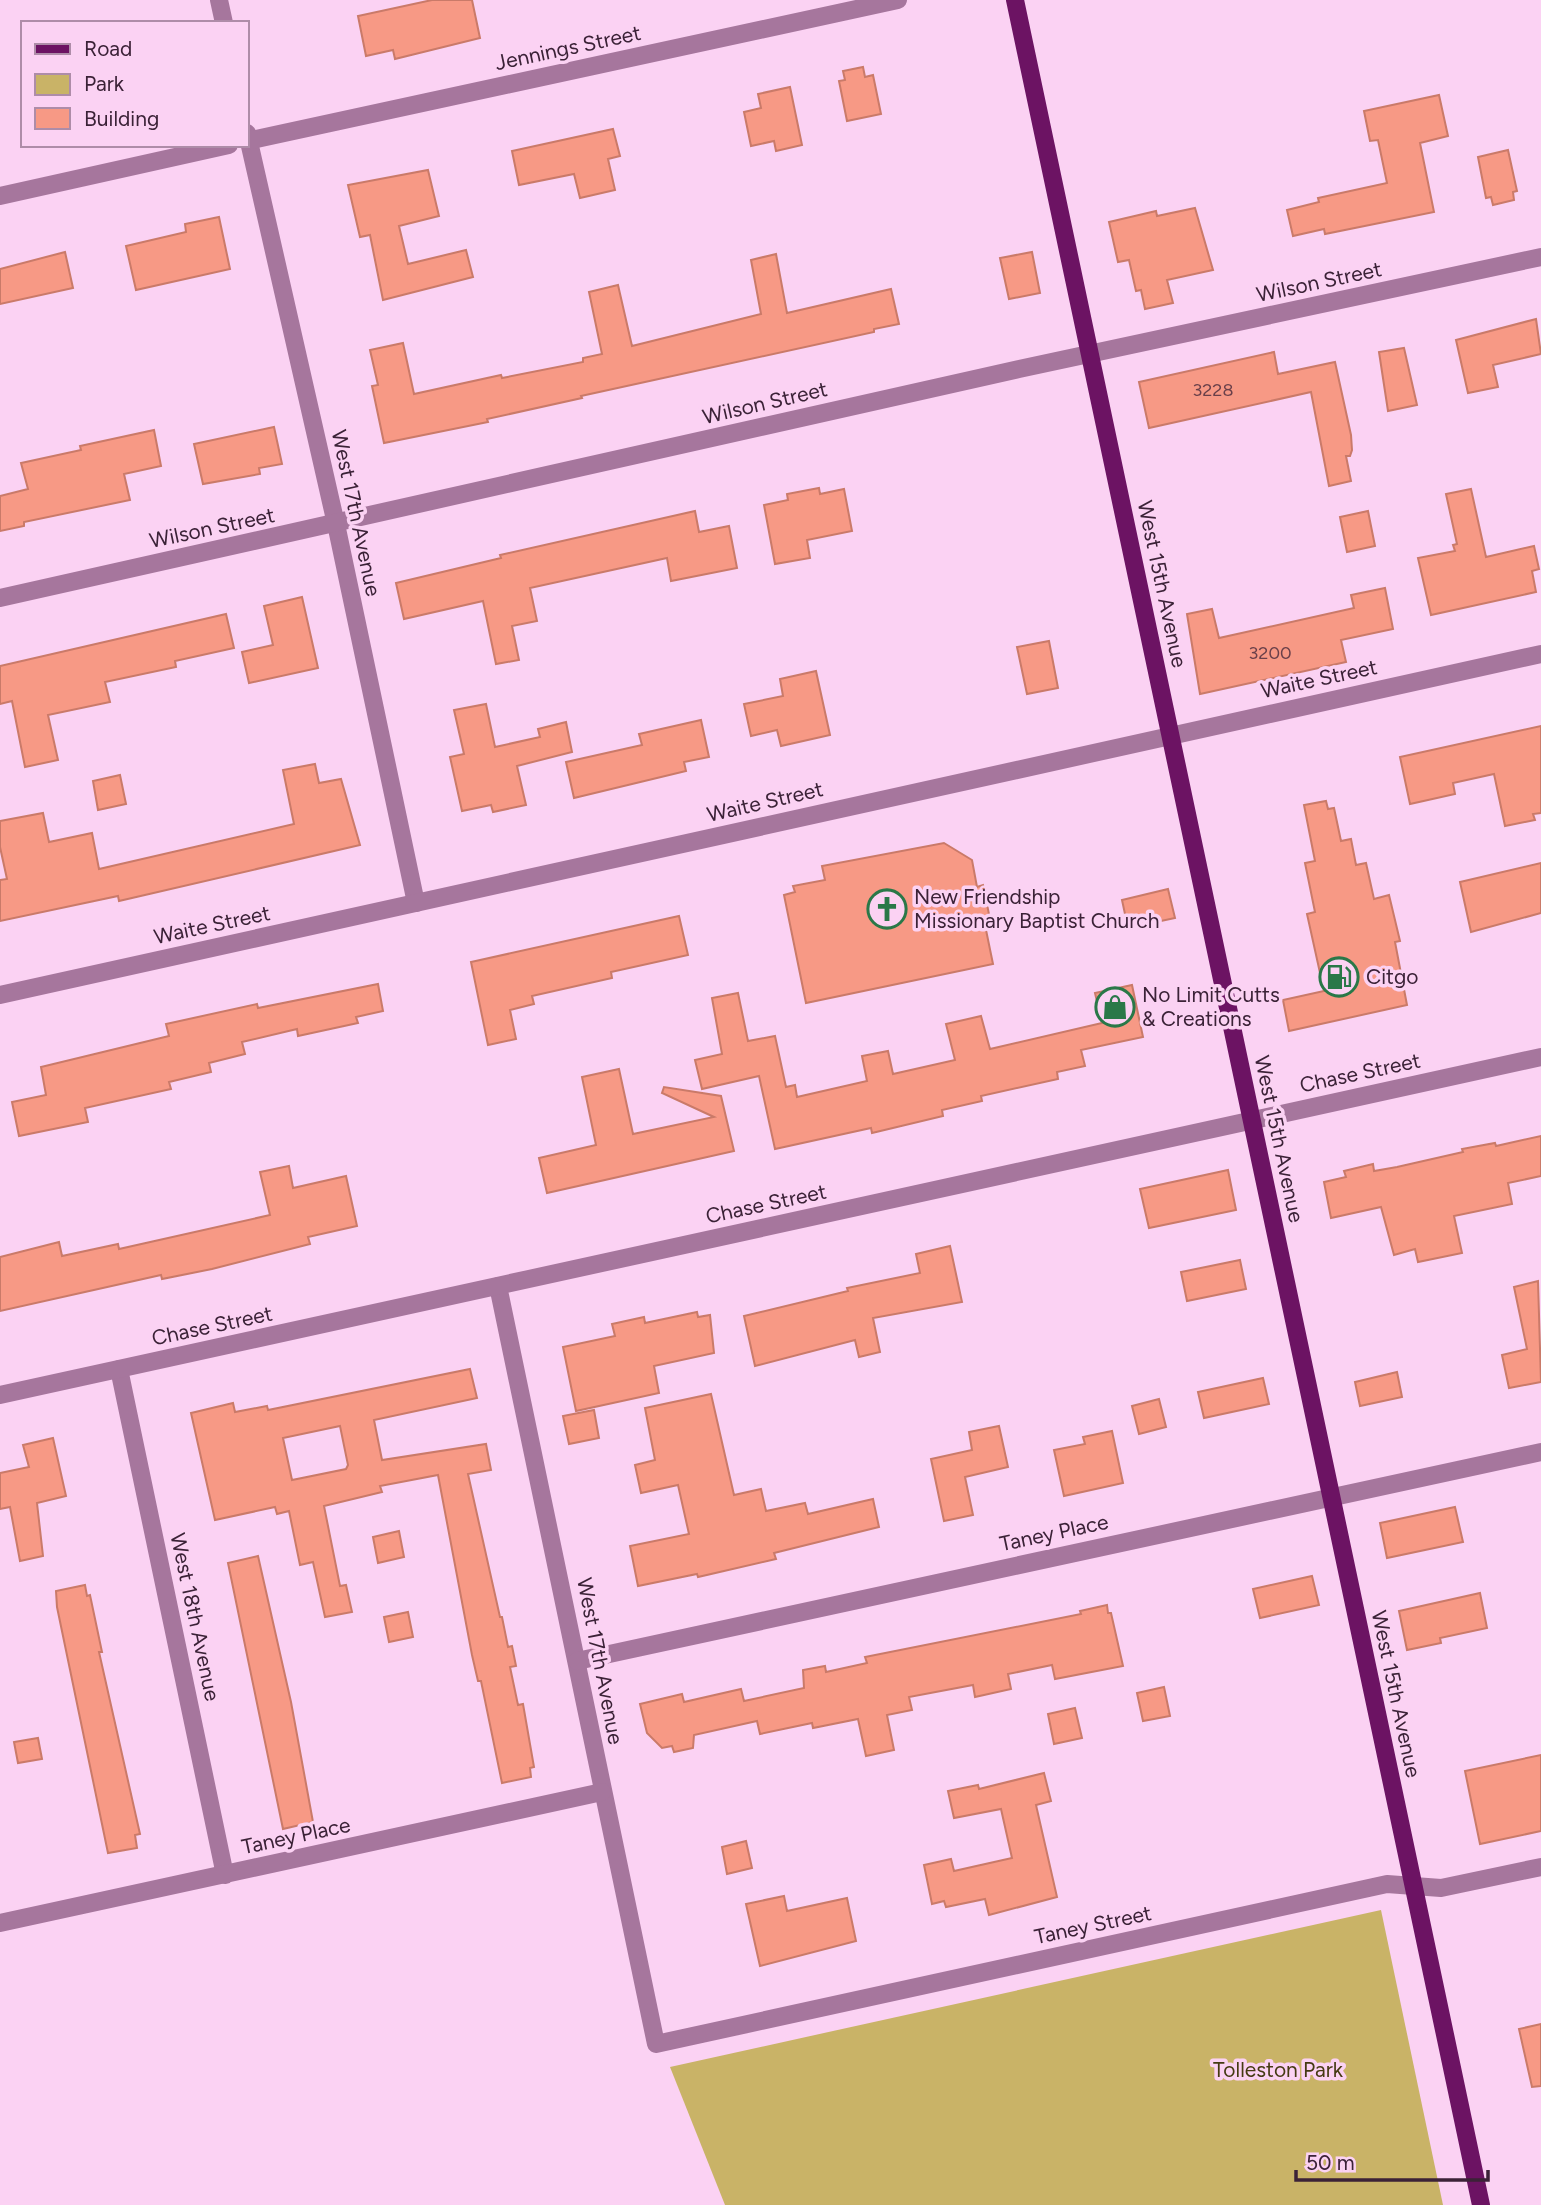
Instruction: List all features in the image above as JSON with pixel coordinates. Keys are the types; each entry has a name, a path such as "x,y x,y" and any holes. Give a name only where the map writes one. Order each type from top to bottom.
{"main road":[{"name":"West 15th Avenue","path":"1015,0 1480,2205"}],"street":[{"path":"219,0 224,21"},
{"name":"Jennings Street","path":"248,138 898,0"},
{"name":"West 17th Avenue","path":"248,142 337,524 416,903"},
{"path":"0,196 220,147"},
{"name":"Wilson Street","path":"0,598 1090,354 1541,257"},
{"name":"Waite Street","path":"0,995 1541,654"},
{"name":"Chase Street","path":"0,1395 1541,1057"},
{"name":"West 17th Avenue","path":"498,1286 656,2044"},
{"name":"West 18th Avenue","path":"119,1369 225,1875"},
{"name":"Taney Place","path":"577,1661 1541,1452"},
{"name":"Taney Place","path":"0,1923 603,1792"},
{"name":"Taney Street","path":"656,2044 1387,1884 1441,1888 1541,1867"}],"green space":[{"name":"Tolleston Park","path":"1381,1910 1443,2205 725,2205 670,2067"}],"building":[{"path":"432,0 472,0 480,38 395,59 393,50 366,56 358,16"},
{"path":"863,67 865,77 873,75 881,114 847,121 839,81 845,80 843,71"},
{"path":"790,87 802,145 776,151 774,141 751,146 744,112 761,108 758,94"},
{"path":"1439,95 1448,136 1420,143 1434,212 1325,234 1324,229 1293,236 1287,210 1319,202 1318,198 1387,183 1378,140 1370,141 1364,111"},
{"path":"613,129 620,156 608,159 615,190 580,198 574,174 519,185 512,151"},
{"path":"1508,150 1517,191 1513,192 1514,200 1493,205 1491,197 1486,198 1478,157"},
{"path":"428,170 439,216 399,226 408,264 466,250 473,277 383,300 370,235 360,237 348,185"},
{"path":"1195,208 1213,270 1167,280 1173,303 1145,309 1141,290 1136,291 1129,260 1118,262 1109,222 1156,211 1157,216"},
{"path":"219,217 230,269 136,290 126,246 186,232 185,224"},
{"path":"65,252 73,288 0,304 0,269"},
{"path":"1032,252 1040,293 1009,299 1000,258"},
{"path":"776,254 787,313 891,289 899,324 874,329 874,332 581,396 582,398 487,419 488,422 384,443 372,386 378,385 370,350 403,343 414,394 501,375 502,378 583,362 583,358 602,354 589,292 618,285 632,346 761,314 751,260"},
{"path":"1536,319 1541,354 1493,365 1498,387 1468,393 1456,340"},
{"path":"1404,348 1417,405 1388,411 1379,352"},
{"path":"1274,352 1278,374 1335,362 1351,435 1352,450 1350,456 1346,456 1351,481 1329,486 1311,392 1149,428 1139,382"},
{"path":"274,427 282,464 259,468 260,474 203,484 194,444"},
{"path":"154,430 161,466 124,474 130,500 24,522 24,526 0,531 0,496 28,489 21,463 81,450 80,446"},
{"path":"819,488 820,494 844,489 852,531 807,540 810,558 775,564 764,505 788,500 787,494"},
{"path":"1471,489 1486,557 1534,546 1539,569 1532,571 1536,592 1431,615 1418,558 1455,551 1453,545 1457,544 1446,494"},
{"path":"695,511 699,532 729,526 737,568 671,581 667,558 530,588 537,621 512,626 519,660 496,664 483,601 404,619 396,583 501,558 500,555"},
{"path":"1368,511 1375,546 1347,552 1340,517"},
{"path":"1385,588 1393,629 1341,640 1346,662 1200,694 1187,614 1212,609 1219,638 1354,608 1351,595"},
{"path":"302,597 318,668 249,683 242,652 273,645 264,606"},
{"path":"226,614 234,648 175,661 176,667 105,682 110,702 48,715 58,760 25,767 12,701 0,704 0,666"},
{"path":"1049,641 1058,688 1027,694 1017,647"},
{"path":"816,671 830,735 781,746 777,730 751,736 744,704 783,696 780,679"},
{"path":"486,704 495,747 540,737 538,729 566,722 572,752 517,766 526,805 493,812 491,805 462,811 450,757 464,754 454,710"},
{"path":"701,720 709,757 684,762 686,771 574,798 566,762 642,745 639,734"},
{"path":"1541,726 1541,813 1533,814 1535,820 1505,826 1494,774 1453,783 1455,794 1410,804 1400,757"},
{"path":"315,764 319,783 341,779 360,845 119,901 118,896 0,921 0,880 7,879 0,847 0,821 43,813 49,842 92,833 99,869 294,824 283,770"},
{"path":"120,775 126,804 98,810 93,781"},
{"path":"1326,801 1328,809 1334,808 1341,841 1351,839 1356,865 1366,863 1374,899 1389,895 1400,941 1395,942 1407,1005 1289,1031 1283,1000 1324,991 1307,914 1315,912 1305,863 1315,861 1304,805"},
{"name":"New Friendship Missionary Baptist Church","path":"944,843 972,860 977,887 983,885 991,924 985,925 993,964 806,1003 784,895 795,892 793,886 825,880 822,866"},
{"path":"1541,863 1541,913 1471,932 1460,882"},
{"path":"1168,889 1175,918 1128,928 1122,900"},
{"path":"679,916 688,955 611,972 612,978 532,996 534,1004 510,1010 516,1039 488,1045 471,962"},
{"path":"378,984 383,1011 356,1017 358,1023 298,1036 297,1029 242,1042 245,1054 209,1063 211,1072 169,1082 171,1089 85,1108 88,1122 19,1136 12,1102 46,1095 41,1067 169,1036 166,1024 257,1004 258,1008"},
{"path":"1132,985 1143,1037 1081,1050 1085,1066 1057,1072 1058,1079 981,1096 982,1101 942,1110 943,1116 872,1133 871,1128 775,1149 759,1076 702,1089 695,1060 722,1054 712,998 738,993 748,1041 775,1036 786,1087 795,1085 797,1097 867,1081 862,1056 888,1051 893,1074 955,1060 946,1024 981,1016 990,1049 1102,1023 1095,993"},
{"path":"619,1069 633,1134 714,1117 662,1093 664,1087 721,1096 734,1151 547,1193 539,1158 596,1145 582,1077"},
{"path":"1541,1136 1541,1176 1508,1183 1512,1204 1454,1216 1462,1253 1418,1262 1415,1249 1394,1255 1381,1207 1331,1218 1324,1182 1346,1177 1344,1171 1373,1164 1374,1171 1397,1167 1463,1152 1462,1149 1495,1143 1496,1146"},
{"path":"289,1166 293,1188 346,1176 357,1226 308,1237 310,1244 212,1269 162,1279 161,1275 0,1311 0,1257 59,1242 62,1256 118,1244 119,1249 270,1215 260,1172"},
{"path":"1228,1170 1236,1210 1149,1228 1140,1189"},
{"path":"950,1246 962,1302 873,1318 880,1352 859,1357 855,1340 755,1366 744,1316 848,1291 847,1288 920,1273 916,1254"},
{"path":"1240,1260 1246,1289 1187,1301 1181,1272"},
{"path":"1538,1281 1541,1382 1509,1388 1502,1355 1527,1349 1514,1287"},
{"path":"697,1312 698,1317 710,1315 714,1353 654,1366 659,1393 576,1411 563,1347 615,1336 612,1324 644,1317 645,1323"},
{"path":"470,1369 477,1398 374,1420 382,1460 486,1444 491,1470 468,1474 500,1617 508,1647 512,1646 516,1666 510,1667 518,1705 523,1704 534,1767 530,1768 531,1777 502,1783 481,1681 478,1681 472,1655 438,1475 380,1486 382,1492 324,1506 340,1586 346,1585 352,1612 325,1617 313,1562 300,1565 289,1511 277,1514 275,1507 215,1520 191,1413 233,1403 235,1412 267,1406 268,1410","holes":["340,1426 348,1465 346,1469 292,1480 283,1438"]},
{"path":"1397,1372 1402,1397 1360,1406 1355,1382"},
{"path":"1263,1378 1269,1404 1204,1418 1198,1392"},
{"path":"711,1394 734,1495 761,1489 766,1511 805,1503 808,1514 873,1499 879,1527 774,1553 776,1559 698,1577 697,1574 638,1586 630,1546 689,1534 678,1485 641,1493 635,1465 655,1460 645,1408"},
{"path":"1159,1399 1166,1427 1139,1434 1132,1406"},
{"path":"594,1410 599,1438 569,1444 563,1416"},
{"path":"999,1426 1008,1467 965,1477 973,1515 944,1521 931,1459 972,1450 969,1432"},
{"path":"1112,1431 1123,1483 1064,1496 1054,1450 1085,1444 1083,1437"},
{"path":"53,1438 66,1496 37,1503 43,1556 20,1561 10,1507 0,1509 0,1473 29,1467 23,1445"},
{"path":"1455,1507 1463,1542 1387,1558 1380,1523"},
{"path":"399,1531 404,1557 378,1563 373,1537"},
{"path":"258,1556 291,1702 313,1822 283,1829 228,1563"},
{"path":"1312,1576 1319,1605 1260,1618 1253,1589"},
{"path":"85,1585 87,1596 90,1595 102,1652 99,1652 140,1834 135,1835 137,1848 108,1853 57,1607 56,1591"},
{"path":"1480,1593 1487,1628 1440,1638 1441,1643 1407,1650 1399,1611"},
{"path":"1107,1605 1123,1666 1055,1679 1052,1665 1008,1674 1011,1689 975,1697 973,1685 909,1697 912,1710 887,1715 894,1750 866,1756 858,1719 813,1728 812,1723 760,1734 757,1721 694,1735 693,1748 674,1752 672,1746 662,1748 647,1733 640,1704 682,1694 684,1702 741,1689 744,1701 804,1688 803,1670 825,1666 826,1672 867,1663 865,1657 1081,1614 1080,1611"},
{"path":"408,1612 413,1637 389,1642 384,1617"},
{"path":"1164,1687 1170,1716 1143,1721 1137,1693"},
{"path":"1075,1708 1082,1738 1054,1744 1048,1714"},
{"path":"38,1738 42,1759 18,1763 14,1742"},
{"path":"1541,1755 1541,1831 1480,1844 1465,1771"},
{"path":"1044,1773 1051,1801 1036,1805 1057,1897 989,1915 985,1899 946,1907 944,1901 932,1904 924,1865 951,1859 954,1871 1012,1858 1001,1809 954,1818 948,1791 978,1785 979,1789"},
{"path":"746,1841 752,1868 727,1874 722,1847"},
{"path":"784,1896 787,1911 847,1898 856,1941 760,1966 746,1904"},
{"path":"1541,2024 1541,2086 1532,2087 1519,2029"}],"place":[{"name":"New Friendship Missionary Baptist Church","path":"887,909"},
{"name":"Citgo","path":"1339,977"},
{"name":"No Limit Cutts & Creations","path":"1115,1007"}]}
